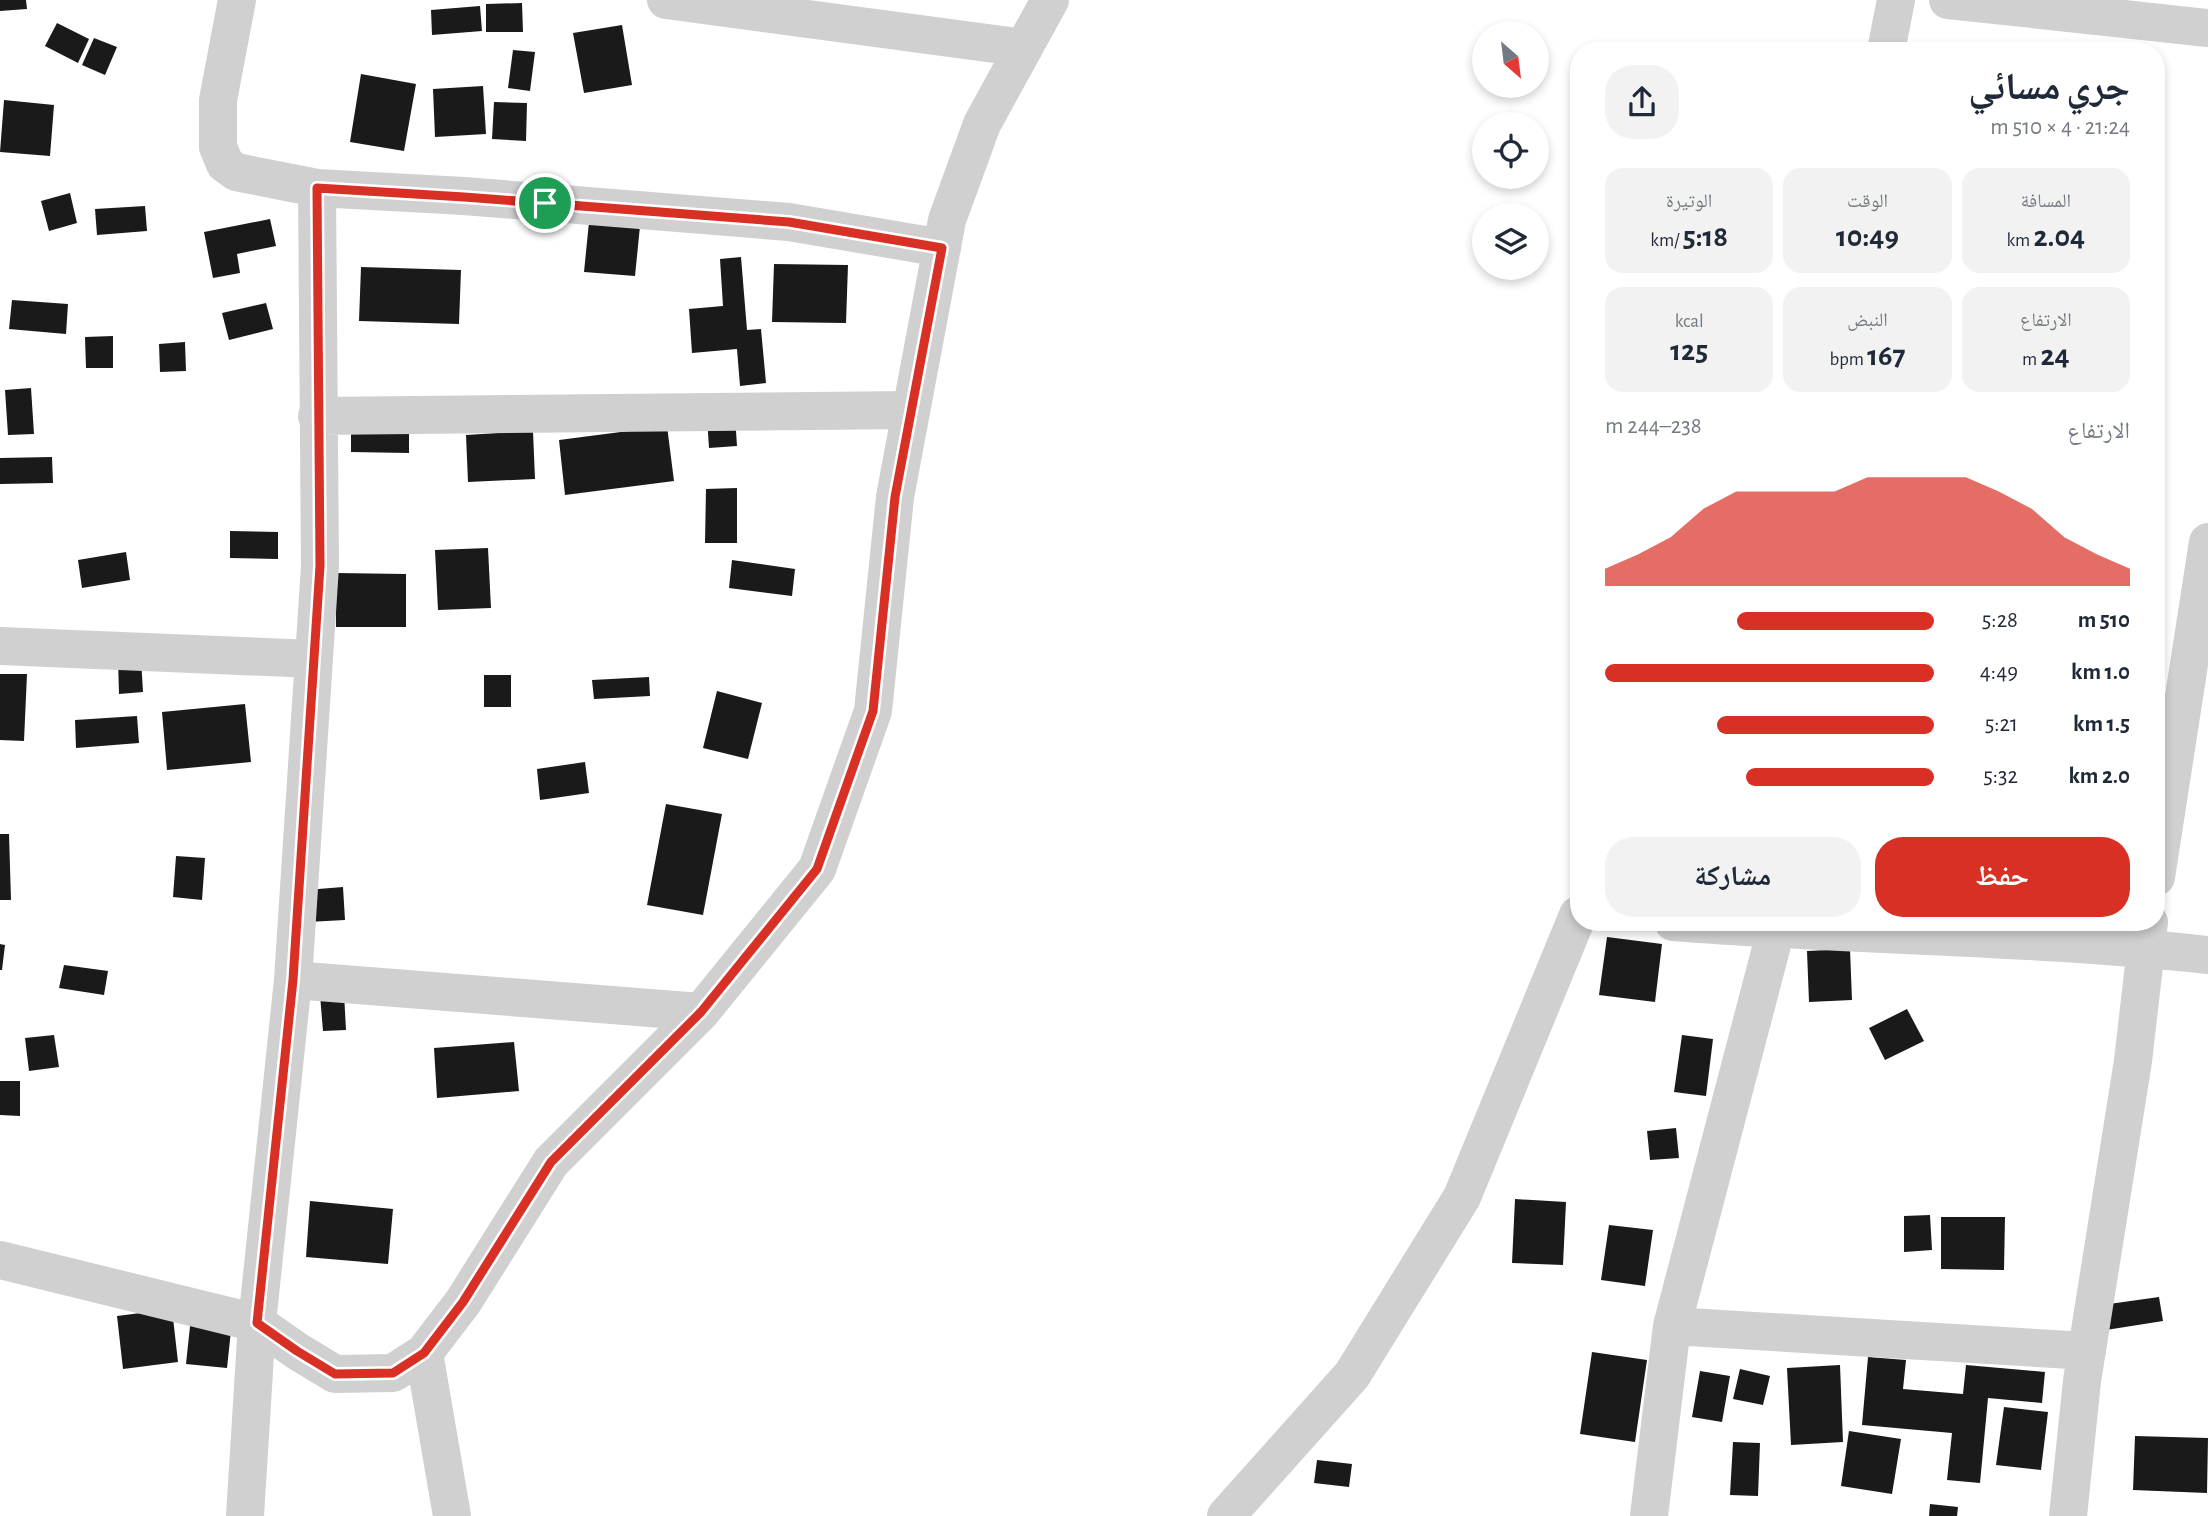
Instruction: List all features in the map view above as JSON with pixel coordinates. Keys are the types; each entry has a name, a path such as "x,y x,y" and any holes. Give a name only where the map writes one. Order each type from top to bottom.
{"street":[{"path":"237,0 218,100 218,147 225,164 236,172 317,188 789,222 942,248"},
{"path":"666,0 1024,48"},
{"path":"0,1260 257,1323 335,1374 393,1373 424,1353 463,1302 551,1162 701,1012 817,869 873,711 895,497 947,220 982,124 1050,0"},
{"path":"1888,42 1896,0"},
{"path":"1948,0 2208,27"},
{"path":"245,1516 257,1323 293,980 320,566 317,188"},
{"path":"317,416 911,410"},
{"path":"2165,819 2208,542"},
{"path":"0,646 313,659"},
{"path":"1226,1516 1352,1375 1461,1197 1571,931"},
{"path":"1649,1516 1672,1326 1777,931"},
{"path":"1983,931 2147,935 2208,955"},
{"path":"2068,1516 2087,1351 2133,1061 2147,935"},
{"path":"293,980 701,1012"},
{"path":"1672,1326 2087,1351"},
{"path":"424,1353 452,1516"}],"building":[{"path":"0,0 26,0 27,9 0,11"},
{"path":"522,3 523,32 486,32 486,4"},
{"path":"480,6 482,31 432,35 431,10"},
{"path":"57,23 89,39 78,63 45,46"},
{"path":"622,25 632,85 584,93 573,33"},
{"path":"94,38 117,47 105,75 82,65"},
{"path":"513,50 535,52 530,91 508,88"},
{"path":"361,74 416,84 404,151 350,142"},
{"path":"483,86 486,134 435,137 433,89"},
{"path":"4,100 54,105 50,156 0,152"},
{"path":"494,102 527,103 526,141 492,139"},
{"path":"70,193 77,223 49,231 41,201"},
{"path":"145,206 147,231 97,235 95,209"},
{"path":"270,219 276,246 237,254 240,273 213,278 204,232"},
{"path":"589,222 640,226 635,276 584,272"},
{"path":"741,257 747,330 761,329 766,383 740,386 737,349 692,353 689,309 723,306 720,259"},
{"path":"774,264 848,265 846,323 772,322"},
{"path":"361,267 461,270 459,324 359,321"},
{"path":"12,300 68,304 66,334 9,329"},
{"path":"266,303 273,329 229,340 222,313"},
{"path":"113,336 113,368 86,368 85,337"},
{"path":"185,342 186,371 160,372 159,344"},
{"path":"31,388 34,434 8,435 5,390"},
{"path":"735,416 737,446 709,448 707,418"},
{"path":"667,426 674,481 565,495 559,440"},
{"path":"351,429 409,430 409,453 351,452"},
{"path":"533,431 535,479 468,482 466,435"},
{"path":"52,457 53,483 0,484 0,458"},
{"path":"737,488 737,543 705,543 706,489"},
{"path":"230,531 278,532 278,559 230,558"},
{"path":"488,548 491,608 438,610 435,550"},
{"path":"126,552 130,580 82,588 78,560"},
{"path":"732,560 795,569 792,596 729,588"},
{"path":"336,573 406,574 406,627 336,627"},
{"path":"141,658 143,692 119,694 118,659"},
{"path":"0,674 27,674 24,741 0,740"},
{"path":"484,675 511,675 511,707 484,707"},
{"path":"649,677 650,696 594,699 592,680"},
{"path":"717,691 762,703 748,759 703,748"},
{"path":"245,704 251,762 167,770 162,712"},
{"path":"137,716 139,743 76,748 75,720"},
{"path":"585,762 589,793 540,800 537,769"},
{"path":"666,804 722,814 703,915 647,905"},
{"path":"0,834 9,834 11,900 0,900"},
{"path":"176,856 205,858 202,900 173,897"},
{"path":"343,887 345,920 308,922 306,890"},
{"path":"1607,937 1662,944 1655,1002 1599,995"},
{"path":"0,944 5,945 2,970 0,970"},
{"path":"1850,949 1852,1000 1809,1002 1807,951"},
{"path":"64,965 108,971 104,995 59,988"},
{"path":"344,993 346,1030 323,1031 320,995"},
{"path":"1907,1009 1924,1041 1885,1060 1869,1028"},
{"path":"54,1035 59,1067 29,1071 25,1038"},
{"path":"1682,1035 1713,1039 1706,1096 1674,1092"},
{"path":"514,1042 519,1091 437,1098 434,1048"},
{"path":"0,1081 20,1081 20,1116 0,1115"},
{"path":"1676,1128 1679,1158 1650,1160 1647,1131"},
{"path":"1515,1199 1566,1202 1563,1265 1512,1263"},
{"path":"310,1201 393,1209 388,1264 306,1257"},
{"path":"1930,1215 1932,1250 1904,1252 1904,1216"},
{"path":"1941,1217 2005,1217 2004,1270 1941,1269"},
{"path":"1609,1225 1653,1230 1645,1286 1601,1280"},
{"path":"2159,1297 2163,1321 2106,1330 2102,1305"},
{"path":"172,1309 178,1362 123,1369 117,1316"},
{"path":"191,1317 232,1321 227,1368 186,1364"},
{"path":"1592,1352 1647,1360 1635,1442 1580,1434"},
{"path":"1868,1357 1906,1360 1903,1389 1963,1394 1966,1365 2045,1372 2042,1403 1988,1398 1980,1483 1947,1480 1952,1433 1862,1425"},
{"path":"1840,1365 1843,1442 1791,1445 1787,1368"},
{"path":"1740,1369 1770,1376 1763,1405 1733,1399"},
{"path":"1700,1371 1730,1376 1722,1422 1692,1417"},
{"path":"2004,1407 2048,1412 2041,1470 1996,1465"},
{"path":"1849,1431 1901,1439 1892,1494 1841,1486"},
{"path":"2135,1436 2208,1438 2207,1493 2133,1490"},
{"path":"1733,1442 1760,1443 1758,1496 1730,1495"},
{"path":"1317,1460 1352,1464 1349,1487 1314,1483"},
{"path":"1930,1504 1958,1507 1957,1516 1929,1516"}],"route":[{"path":"317,188 545,203 789,222 942,248 895,497 873,711 817,869 701,1012 551,1162 463,1302 424,1353 393,1373 335,1374 257,1323 293,980 320,566 317,188"}]}
